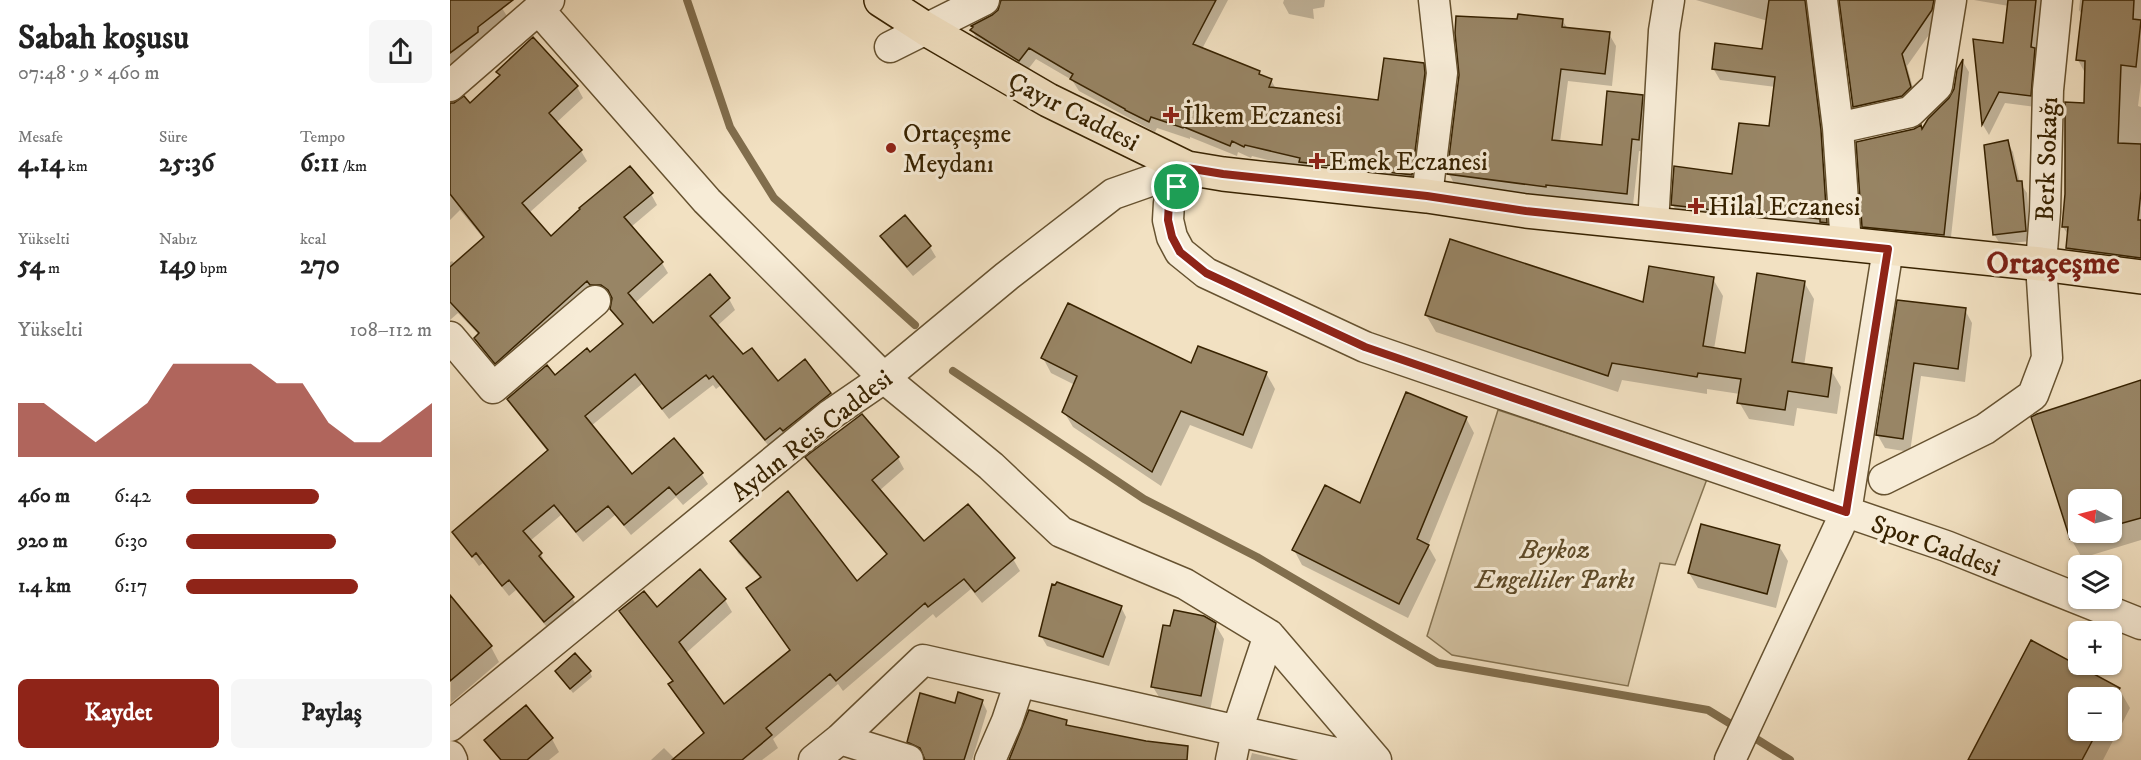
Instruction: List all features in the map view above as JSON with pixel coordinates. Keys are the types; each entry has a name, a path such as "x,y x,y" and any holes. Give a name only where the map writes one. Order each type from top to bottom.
{"main road":[{"name":"Çayır Caddesi","path":"881,0 1048,100 1187,168 1427,196 1526,211 2041,264 2141,277"}],"street":[{"path":"890,46 984,0"},
{"path":"1427,196 1443,73 1434,0"},
{"path":"1653,225 1664,30 1669,0"},
{"path":"1822,0 1838,128 1846,245"},
{"path":"1838,128 1911,112 1937,86 1952,0"},
{"name":"Berk Sokağı","path":"1884,479 1985,429 2033,394 2048,358 2041,264 2045,212 2048,90 2057,0"},
{"path":"450,86 544,5 707,201 884,378 991,466 1061,532 1185,584 1269,635 1376,760"},
{"name":"Aydın Reis Caddesi","path":"450,726 830,415 884,378 1007,276 1113,194 1187,168"},
{"name":"Spor Caddesi","path":"1187,168 1182,173 1169,202 1168,220 1172,237 1180,252 1206,273 1365,347 1946,546 2141,624"},
{"path":"1730,760 1846,512 1888,249"},
{"path":"450,337 493,388 595,301"},
{"path":"1231,760 1237,731 1269,635"},
{"path":"814,760 840,739 923,660 1367,760"},
{"path":"990,760 1007,721 1020,682"},
{"path":"840,739 908,760"},
{"path":"450,756 452,760"}],"green space":[{"name":"Beykoz Engelliler Parkı","path":"1498,410 1707,479 1675,565 1660,563 1628,686 1452,655 1427,636"}],"building":[{"path":"450,0 513,0 478,27 478,32 450,53"},
{"path":"1001,0 1216,0 1193,44 1260,71 1259,74 1272,79 1269,87 1378,100 1384,58 1424,63 1425,73 1412,175 1299,162 1300,158 1245,145 1244,147 1232,141 1230,146 1184,127 1151,117 1149,122 1070,79 1073,74 1029,48 1019,61 970,30 973,27 971,26 998,10"},
{"path":"1769,0 1805,0 1821,130 1827,223 1820,222 1820,219 1714,206 1713,210 1671,205 1674,166 1732,174 1739,123 1769,126 1775,77 1712,69 1715,43 1762,49"},
{"path":"1839,0 1934,0 1932,10 1902,54 1911,87 1902,96 1853,107"},
{"path":"2008,0 2036,0 2031,47 2035,48 2031,96 1999,92 1982,125 1973,39 2003,43"},
{"path":"2083,0 2134,0 2133,19 2141,20 2136,67 2121,65 2118,143 2141,144 2141,191 2138,220 2141,220 2141,258 2066,248 2068,227 2062,227 2065,194 2065,102 2084,103 2085,61 2076,60"},
{"path":"1518,14 1563,19 1562,27 1610,32 1605,74 1561,69 1552,140 1602,145 1607,91 1643,95 1639,140 1632,139 1627,194 1546,185 1546,187 1447,174 1459,75 1455,33 1456,16 1517,19"},
{"path":"533,37 578,86 549,113 582,150 522,203 551,236 579,208 630,166 653,193 624,217 663,262 628,293 653,323 710,274 730,298 710,316 743,354 752,348 778,381 805,359 831,393 783,431 780,428 765,440 713,376 709,379 706,375 662,409 635,374 585,416 632,474 674,438 703,473 676,495 669,487 624,525 608,506 576,532 554,505 523,531 542,553 539,556 574,597 544,622 509,580 502,586 476,553 472,557 452,532 548,450 507,399 547,365 555,375 587,348 590,352 623,324 610,309 612,298 608,290 601,285 590,285 587,281 495,364 474,338 479,333 450,302 450,267 484,237 450,194 450,103 464,96 470,103 500,75 496,72"},
{"path":"1963,59 1944,235 1862,227 1856,142 1914,129 1921,125 1922,129 1928,119 1949,98 1954,89 1957,70"},
{"path":"2008,140 2017,181 2022,181 2026,231 1993,235 1984,145"},
{"path":"905,215 931,246 907,267 880,236"},
{"path":"1450,239 1643,302 1649,266 1714,277 1703,346 1745,353 1757,273 1805,281 1792,362 1832,368 1828,397 1788,391 1785,410 1737,403 1741,379 1698,373 1697,377 1612,363 1608,376 1425,315"},
{"path":"1897,300 1966,308 1958,369 1914,363 1903,439 1876,435"},
{"path":"1068,303 1191,363 1198,346 1267,372 1243,435 1181,411 1152,472 1062,412 1077,376 1041,358"},
{"path":"2141,380 2141,518 2122,523 2122,489 2068,489 2068,533 2031,417"},
{"path":"1406,392 1467,417 1417,539 1429,545 1399,604 1292,550 1325,485 1360,503"},
{"path":"862,414 899,457 872,480 924,541 968,504 1015,558 975,592 964,579 928,607 925,603 836,681 830,674 766,728 772,735 742,760 672,760 704,733 668,684 673,681 619,611 644,591 657,607 700,569 726,599 679,642 724,704 790,650 746,588 761,577 730,541 788,491 857,581 887,554 805,457"},
{"path":"1701,524 1780,545 1767,594 1688,573"},
{"path":"1057,582 1122,606 1103,657 1039,636 1052,584 1055,585"},
{"path":"450,595 492,646 450,681"},
{"path":"1174,610 1204,616 1216,623 1201,696 1151,687 1163,625 1170,626"},
{"path":"2031,640 2068,660 2068,675 2096,675 2118,687 2068,687 2068,741 2092,741 2082,760 1968,760"},
{"path":"575,653 591,671 570,689 555,671"},
{"path":"958,692 983,700 964,760 925,760 920,748 907,742 920,693 955,703"},
{"path":"526,705 553,738 527,760 501,760 484,740"},
{"path":"1029,710 1067,720 1066,725 1146,741 1188,746 1187,760 1009,760"}],"waterway":[{"path":"687,0 730,127 774,198 915,325"},
{"path":"953,371 1144,499 1257,557 1438,663 1708,710 1739,729"},
{"path":"1750,735 1790,760"}],"place":[{"name":"İlkem Eczanesi","path":"1171,115"},
{"name":"Ortaçeşme Meydanı","path":"891,148"},
{"name":"Emek Eczanesi","path":"1317,161"},
{"name":"Hilal Eczanesi","path":"1696,206"}],"district":[{"name":"Ortaçeşme","path":"2053,262"}],"route":[{"path":"1187,168 1427,196 1526,211 1888,249 1846,512 1365,347 1206,273 1180,252 1172,237 1168,220 1169,202 1177,187 1182,173 1187,168"}]}
